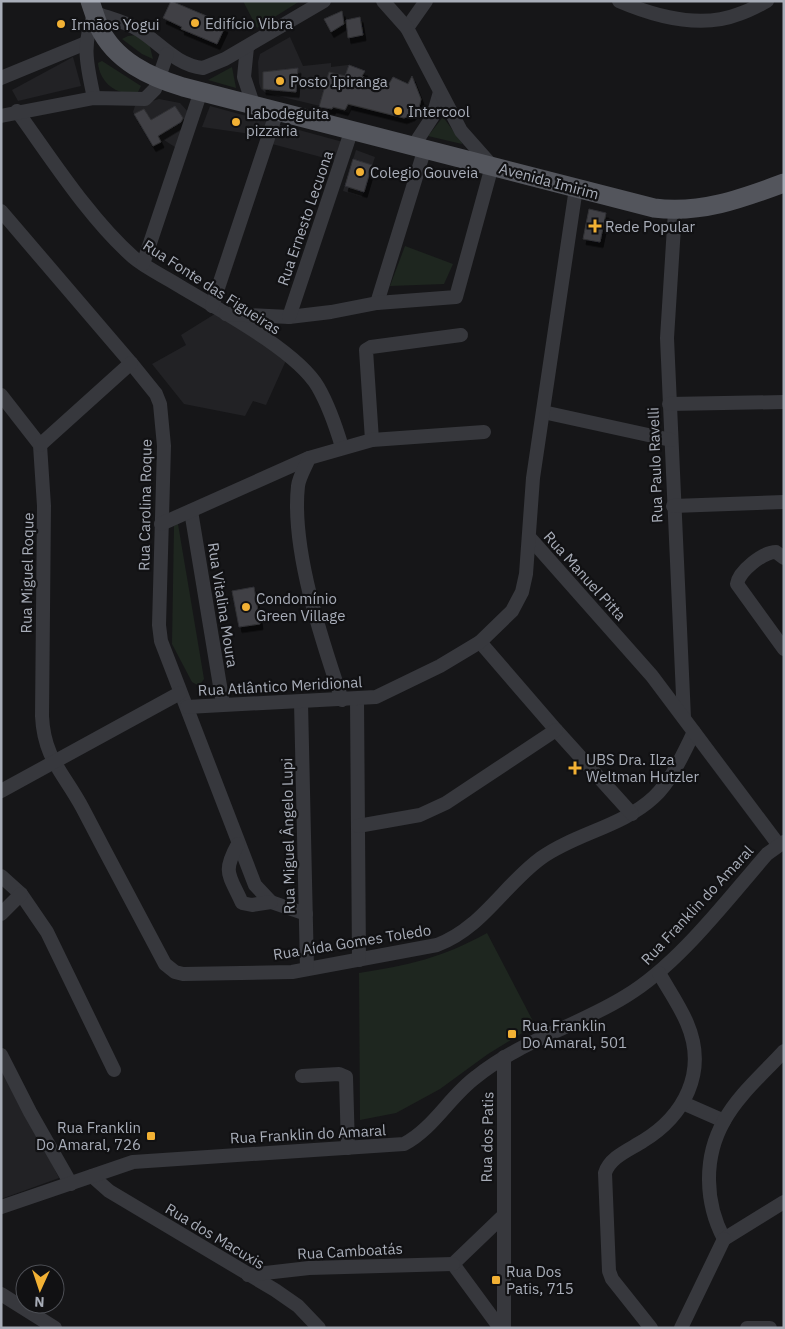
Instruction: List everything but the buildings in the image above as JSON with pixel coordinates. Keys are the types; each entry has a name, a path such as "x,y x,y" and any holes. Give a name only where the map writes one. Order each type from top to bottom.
{"main road":[{"name":"Avenida Imirim","path":"92,7 104,34 127,61 159,80 654,208 676,211 721,204 784,183"}],"street":[{"path":"94,98 87,65 86,43 92,7 151,38 167,54 203,68 216,64 247,47 324,1"},
{"path":"226,314 288,317 331,312 377,303 456,297 492,166 461,130 407,28 383,1"},
{"path":"407,28 426,1"},
{"path":"619,1 655,15 702,20 738,15 767,1"},
{"path":"1,78 86,43"},
{"path":"247,47 244,77 253,104"},
{"path":"1,116 17,111 94,98 145,99 154,92 167,54"},
{"path":"143,264 201,91"},
{"path":"377,303 420,146 434,116 440,92"},
{"path":"212,306 277,110"},
{"name":"Rua Fonte das Figueiras","path":"17,111 111,234 143,264 226,314 304,368 318,386 334,420 342,447"},
{"name":"Rua Ernesto Lecuona","path":"288,317 352,129"},
{"name":"Rua Manuel Pitta","path":"576,188 533,478 528,537 652,676 781,843"},
{"name":"Rua Carolina Roque","path":"1,211 156,394 162,413 164,446 159,625 161,641 255,885 271,902 306,914"},
{"name":"Rua Paulo Ravelli","path":"676,211 667,338 673,506 684,718"},
{"path":"372,440 366,350 371,347 461,334"},
{"path":"1,395 40,445 131,364"},
{"path":"669,404 784,402"},
{"path":"543,412 671,440"},
{"path":"161,524 309,458 342,447 372,440 484,432"},
{"name":"Rua Miguel Roque","path":"40,445 44,506 42,716 46,746 54,762"},
{"path":"309,458 298,484 299,528 304,565 313,606 342,700"},
{"path":"673,506 784,502"},
{"name":"Rua Vitalina Moura","path":"191,511 223,704"},
{"name":"Rua Atlântico Meridional","path":"187,707 223,704 357,700 387,693 480,642 512,612 522,592 528,537"},
{"path":"784,558 776,552 765,554 740,575 738,584 784,649"},
{"path":"480,642 632,814"},
{"path":"1,791 180,693"},
{"path":"357,700 358,960"},
{"name":"Rua Miguel Ângelo Lupi","path":"301,702 307,969"},
{"path":"358,826 420,815 446,803 556,730"},
{"name":"Rua Aída Gomes Toledo","path":"54,762 73,791 165,964 170,969 183,974 292,972 437,945 450,940 463,932 514,880 541,858 632,814 655,797 665,784 694,732"},
{"name":"Rua Franklin do Amaral","path":"1,1207 71,1184 113,1167 154,1159 396,1146 409,1141 475,1077 504,1057 545,1035 624,998 659,973 781,843"},
{"name":"Rua Carolina Roque","path":"238,844 228,862 227,870 242,903 252,905 271,902"},
{"path":"1,876 21,894 47,932 114,1070"},
{"path":"1,914 21,894"},
{"path":"651,1328 612,1279 609,1271 605,1173 611,1161 670,1122 683,1103 693,1073 695,1056 687,1023 659,973"},
{"path":"724,1239 716,1223 709,1169 712,1152 724,1121 784,1051"},
{"path":"1,1055 30,1112 71,1184"},
{"name":"Rua dos Patis","path":"502,1328 504,1057"},
{"path":"302,1076 339,1074 346,1077 348,1148"},
{"path":"683,1103 724,1121"},
{"name":"Rua dos Macuxis","path":"92,1176 109,1191 298,1306 319,1328"},
{"path":"681,1328 724,1239 784,1202"},
{"path":"454,1264 503,1216"},
{"name":"Rua dos Patis","path":"454,1264 502,1328"},
{"name":"Rua Camboatás","path":"248,1275 308,1268 454,1264"},
{"path":"1,1294 50,1325"},
{"path":"31,1328 50,1325"},
{"path":"747,1328 770,1328"}],"shaded area":[{"path":"243,1 300,1 257,28"},
{"path":"136,35 149,43 153,59 142,54 122,39"},
{"path":"290,37 303,66 331,63 331,67 348,65 365,71 362,77 386,89 393,77 407,84 412,76 421,99 418,109 404,118 352,106 349,113 266,93 261,89 259,83 258,62 260,54"},
{"path":"73,57 81,86 18,101 12,90"},
{"path":"102,61 141,86 138,92 123,92 111,87 102,77 99,70 98,63"},
{"path":"232,67 236,88 208,80"},
{"path":"159,99 180,103 189,113 178,149 164,140 153,146 133,112 135,106"},
{"path":"210,106 269,122 264,136 202,127"},
{"path":"443,117 462,143 462,144 428,136"},
{"path":"277,124 343,142 336,161 272,144"},
{"name":"Colegio Gouveia","path":"356,150 375,157 362,197 343,191"},
{"path":"405,246 453,264 444,284 390,286"},
{"path":"218,312 288,356 266,405 253,401 245,416 184,404 152,364 186,345 181,335"},
{"path":"178,524 204,679 199,686 192,682 172,644 174,526"},
{"path":"487,933 535,1025 488,1054 440,1089 396,1113 360,1120 359,973 394,967 440,955"},
{"path":"1,1061 59,1178 1,1199"}],"place":[{"name":"Edifício Vibra","path":"195,23"},
{"name":"Irmãos Yogui","path":"61,24"},
{"name":"Posto Ipiranga","path":"280,81"},
{"name":"Intercool","path":"398,111"},
{"name":"Labodeguita pizzaria","path":"236,122"},
{"name":"Colegio Gouveia","path":"360,172"},
{"name":"Rede Popular","path":"595,226"},
{"name":"Condomínio Green Village","path":"246,607"},
{"name":"UBS Dra. Ilza Weltman Hutzler","path":"575,768"},
{"name":"Rua Franklin Do Amaral, 501","path":"512,1034"},
{"name":"Rua Franklin Do Amaral, 726","path":"151,1136"},
{"name":"Rua Dos Patis, 715","path":"496,1280"}]}
